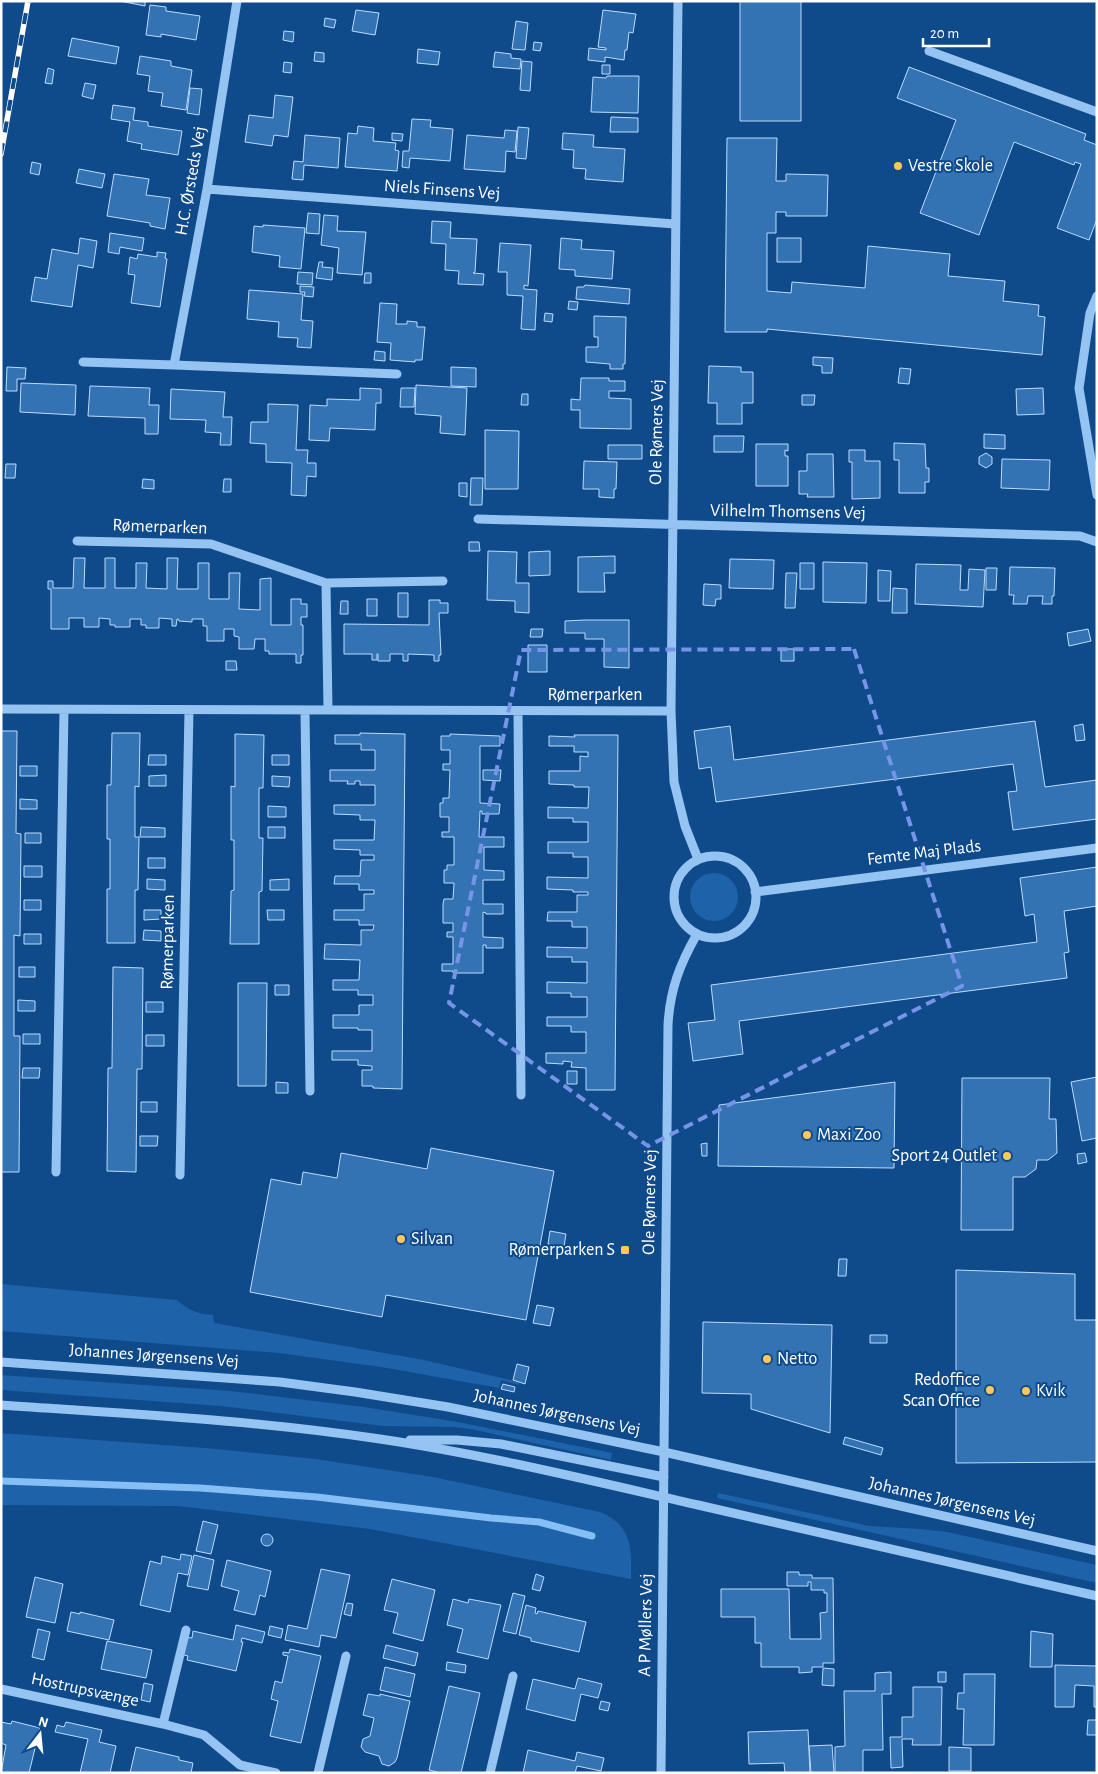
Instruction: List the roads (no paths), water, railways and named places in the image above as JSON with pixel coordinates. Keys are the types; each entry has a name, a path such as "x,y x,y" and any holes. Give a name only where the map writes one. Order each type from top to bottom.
{"street":[{"name":"H.C. Ørsteds Vej","path":"174,365 207,189 237,1"},
{"name":"Ole Rømers Vej","path":"678,1 671,711 674,782 685,826 698,859"},
{"path":"929,51 1097,112"},
{"name":"Niels Finsens Vej","path":"207,189 675,224"},
{"path":"1097,296 1090,313 1079,388 1097,496"},
{"path":"83,362 397,374"},
{"name":"Vilhelm Thomsens Vej","path":"478,519 1080,536 1097,542"},
{"name":"Rømerparken","path":"77,541 212,544 326,583 443,581"},
{"path":"326,583 328,710"},
{"name":"Rømerparken","path":"1,709 671,711"},
{"path":"56,1172 64,710"},
{"name":"Rømerparken","path":"180,1175 189,710"},
{"path":"305,710 310,1091"},
{"path":"518,710 521,1095"},
{"name":"Femte Maj Plads","path":"755,892 1097,848"},
{"path":"711,856 735,861 745,869 752,880 755,892 755,904 751,916 744,926 733,933 721,937 697,934 687,927 675,908 675,884 680,874 688,865 698,859 711,856"},
{"name":"Ole Rømers Vej","path":"664,1477 669,1013 679,969 697,934"},
{"name":"Johannes Jørgensens Vej","path":"1,1362 280,1382 355,1392 466,1411 664,1452 1097,1551"},
{"path":"1,1405 220,1420 380,1439 454,1452 664,1497 1097,1596"},
{"path":"380,1439 457,1440 501,1444 664,1477"},
{"name":"A P Møllers Vej","path":"661,1773 664,1477"},
{"path":"163,1724 186,1630"},
{"path":"318,1773 346,1656"},
{"path":"490,1773 512,1676"},
{"name":"Hostrupsvænge","path":"1,1689 163,1724 204,1735 240,1765 276,1773"}],"waterway":[{"path":"1,1481 200,1488 317,1497 539,1522 592,1536"}],"railway":[{"path":"1,154 28,1"}],"place":[{"name":"Vestre Skole","path":"898,166"},
{"name":"Maxi Zoo","path":"807,1135"},
{"name":"Sport 24 Outlet","path":"1007,1156"},
{"name":"Silvan","path":"401,1239"},
{"name":"Rømerparken S","path":"625,1250"},
{"name":"Netto","path":"767,1359"},
{"name":"Redoffice Scan Office","path":"990,1390"},
{"name":"Kvik","path":"1026,1391"}]}
